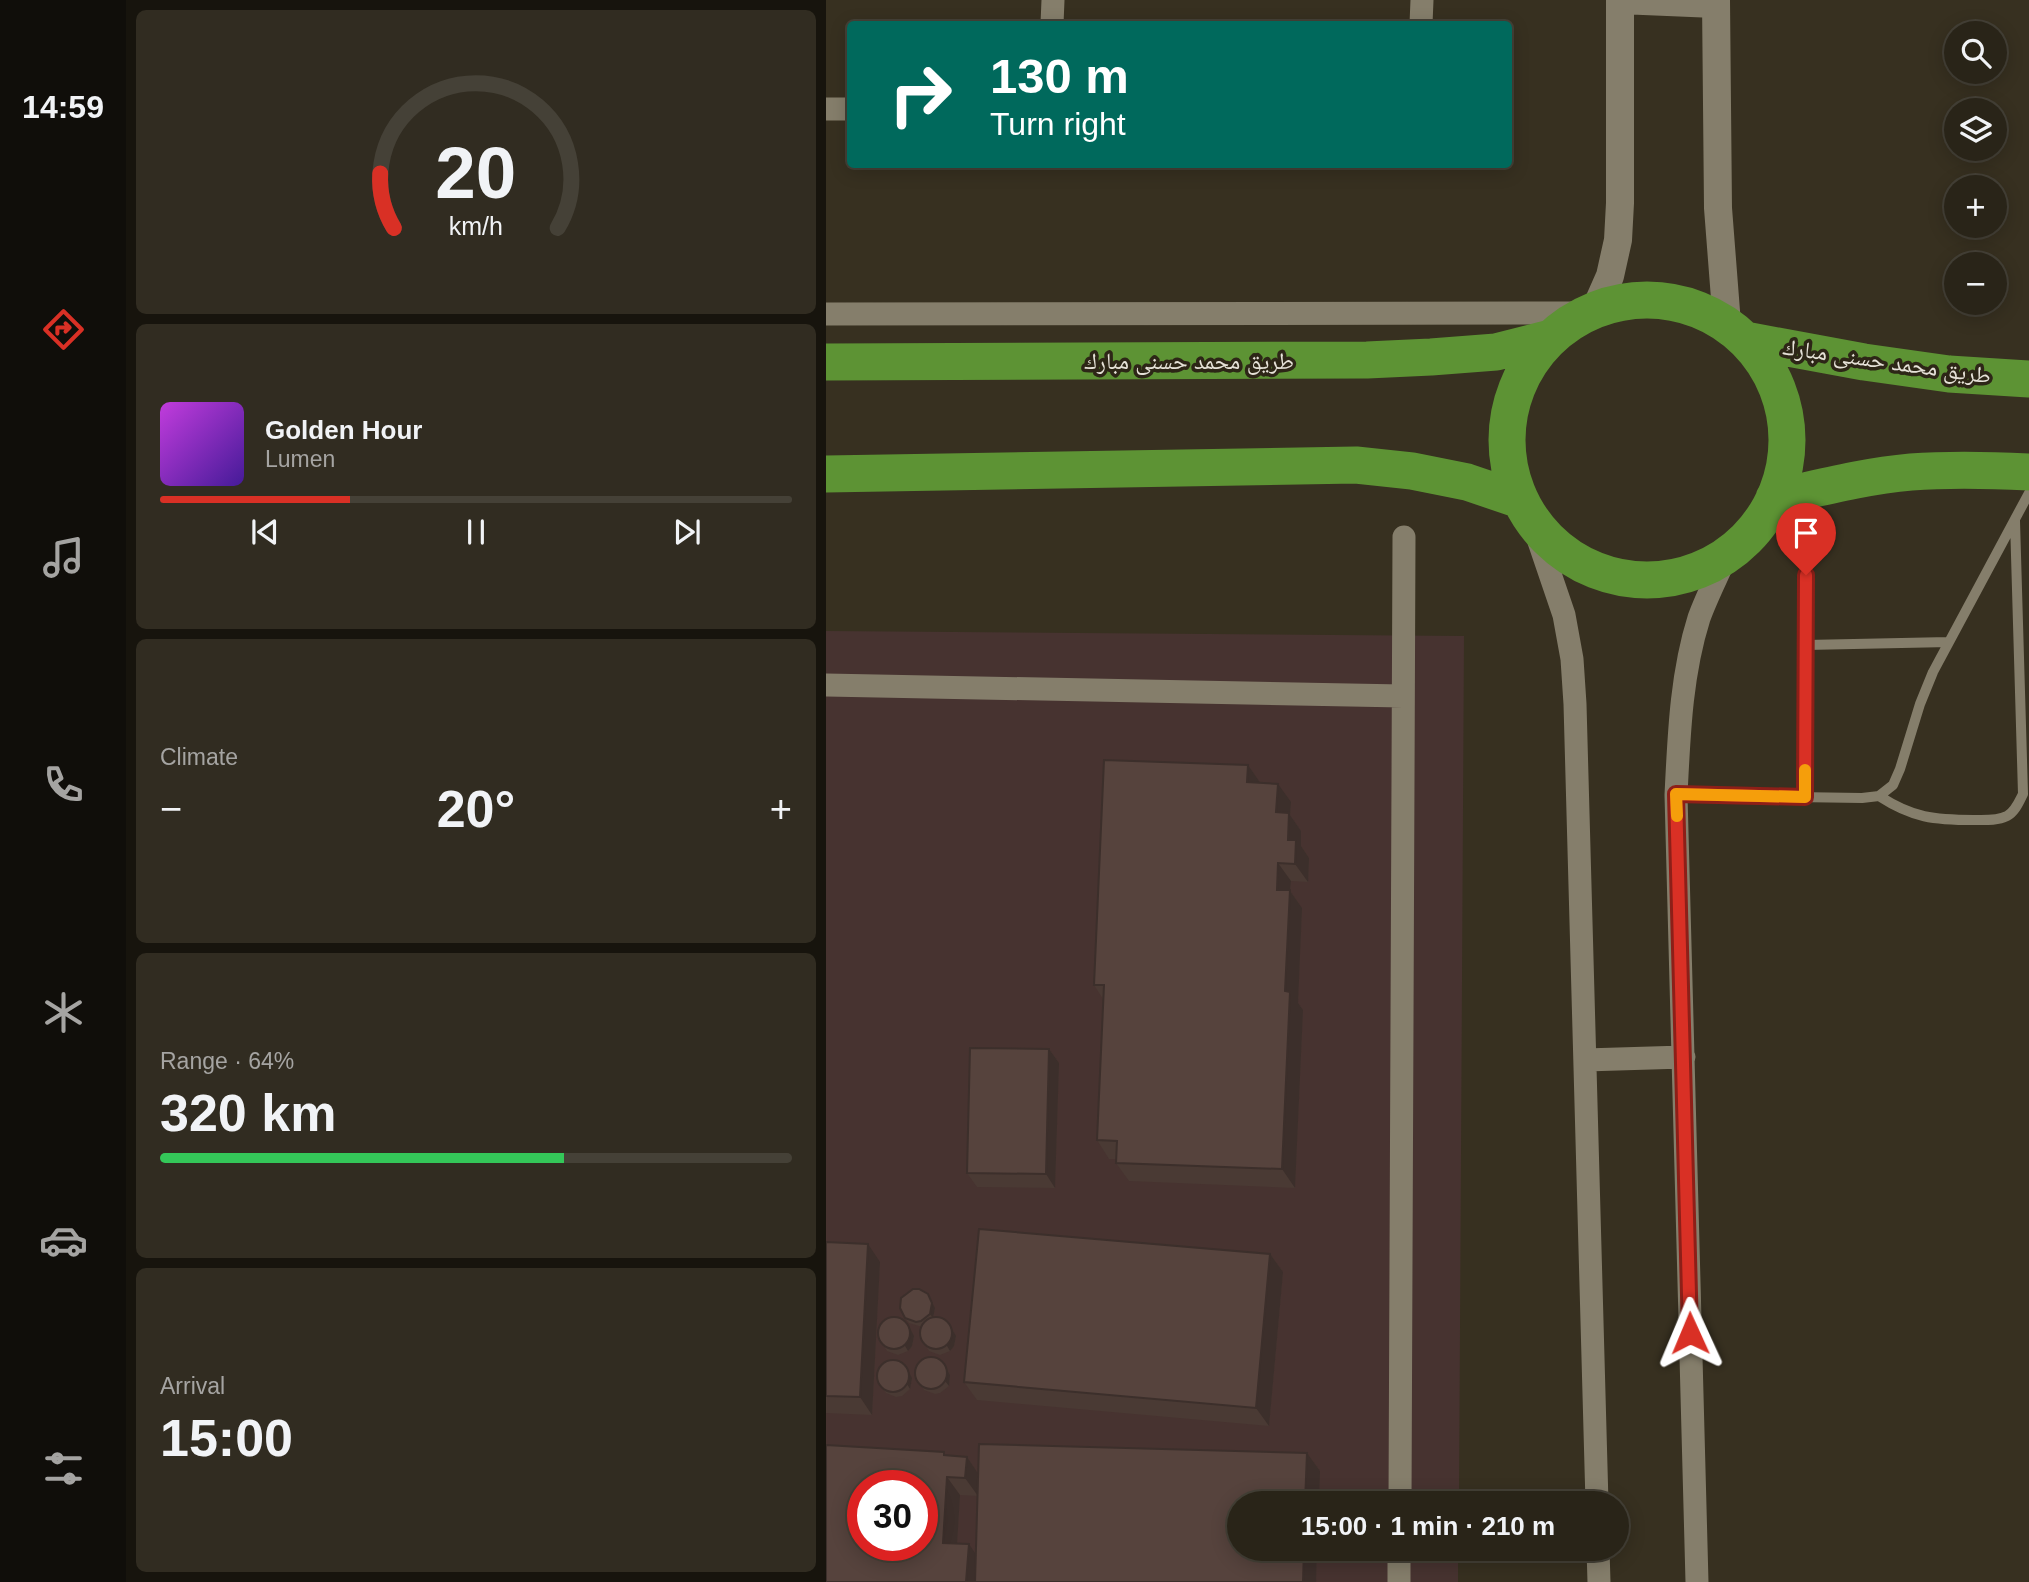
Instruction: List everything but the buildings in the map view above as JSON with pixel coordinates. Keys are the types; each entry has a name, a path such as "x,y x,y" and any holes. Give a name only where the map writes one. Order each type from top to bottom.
{"highway":[{"path":"1640,300 1663,300 1686,305 1707,313 1736,332 1761,359 1773,379 1782,402 1786,426 1782,475 1774,498 1762,519 1746,538 1727,554 1706,566 1684,575 1660,579 1611,575 1577,561 1548,539 1526,510 1512,477 1507,453 1507,428 1520,381 1532,360 1551,338 1592,311 1617,303 1640,300"},
{"name":"طريق محمد حسنى مبارك","path":"1736,332 1949,374 2029,379"},
{"name":"طريق محمد حسنى مبارك","path":"826,362 1367,360 1496,352 1551,338"},
{"path":"826,474 1356,465 1412,471 1456,480 1526,510"},
{"path":"1774,498 1847,481 1911,472 2029,472"}],"street":[{"path":"1052,21 1053,0"},
{"path":"1421,21 1422,0"},
{"path":"826,314 1592,311 1610,276 1618,240 1619,0 1715,2 1718,208 1736,332"},
{"path":"826,109 847,109"},
{"path":"1526,510 1564,615 1572,659 1597,1491"},
{"path":"1399,1491 1404,537"},
{"path":"1697,1582 1676,794 1687,667 1700,617 1727,554"},
{"path":"826,685 1403,696"},
{"path":"1585,1060 1684,1057"},
{"path":"1399,1561 1399,1582"},
{"path":"1598,1561 1599,1582"}],"lane":[{"path":"1676,794 1862,798 1879,796 1893,785 1920,704 1949,642 2029,493"},
{"path":"1879,796 1907,811 1940,820 1993,820 2007,816 2017,807 2023,794 2015,519"},
{"path":"1805,797 1806,575"},
{"path":"1805,645 1949,642"}],"shaded area":[{"path":"826,631 1464,636 1459,1491 1227,1491 1227,1561 1458,1561 1458,1582 826,1582"}],"slow traffic":[{"path":"1677,816 1676,794 1805,797 1805,770"}],"route":[{"path":"1690,1333 1676,794 1805,797 1806,575"}]}
